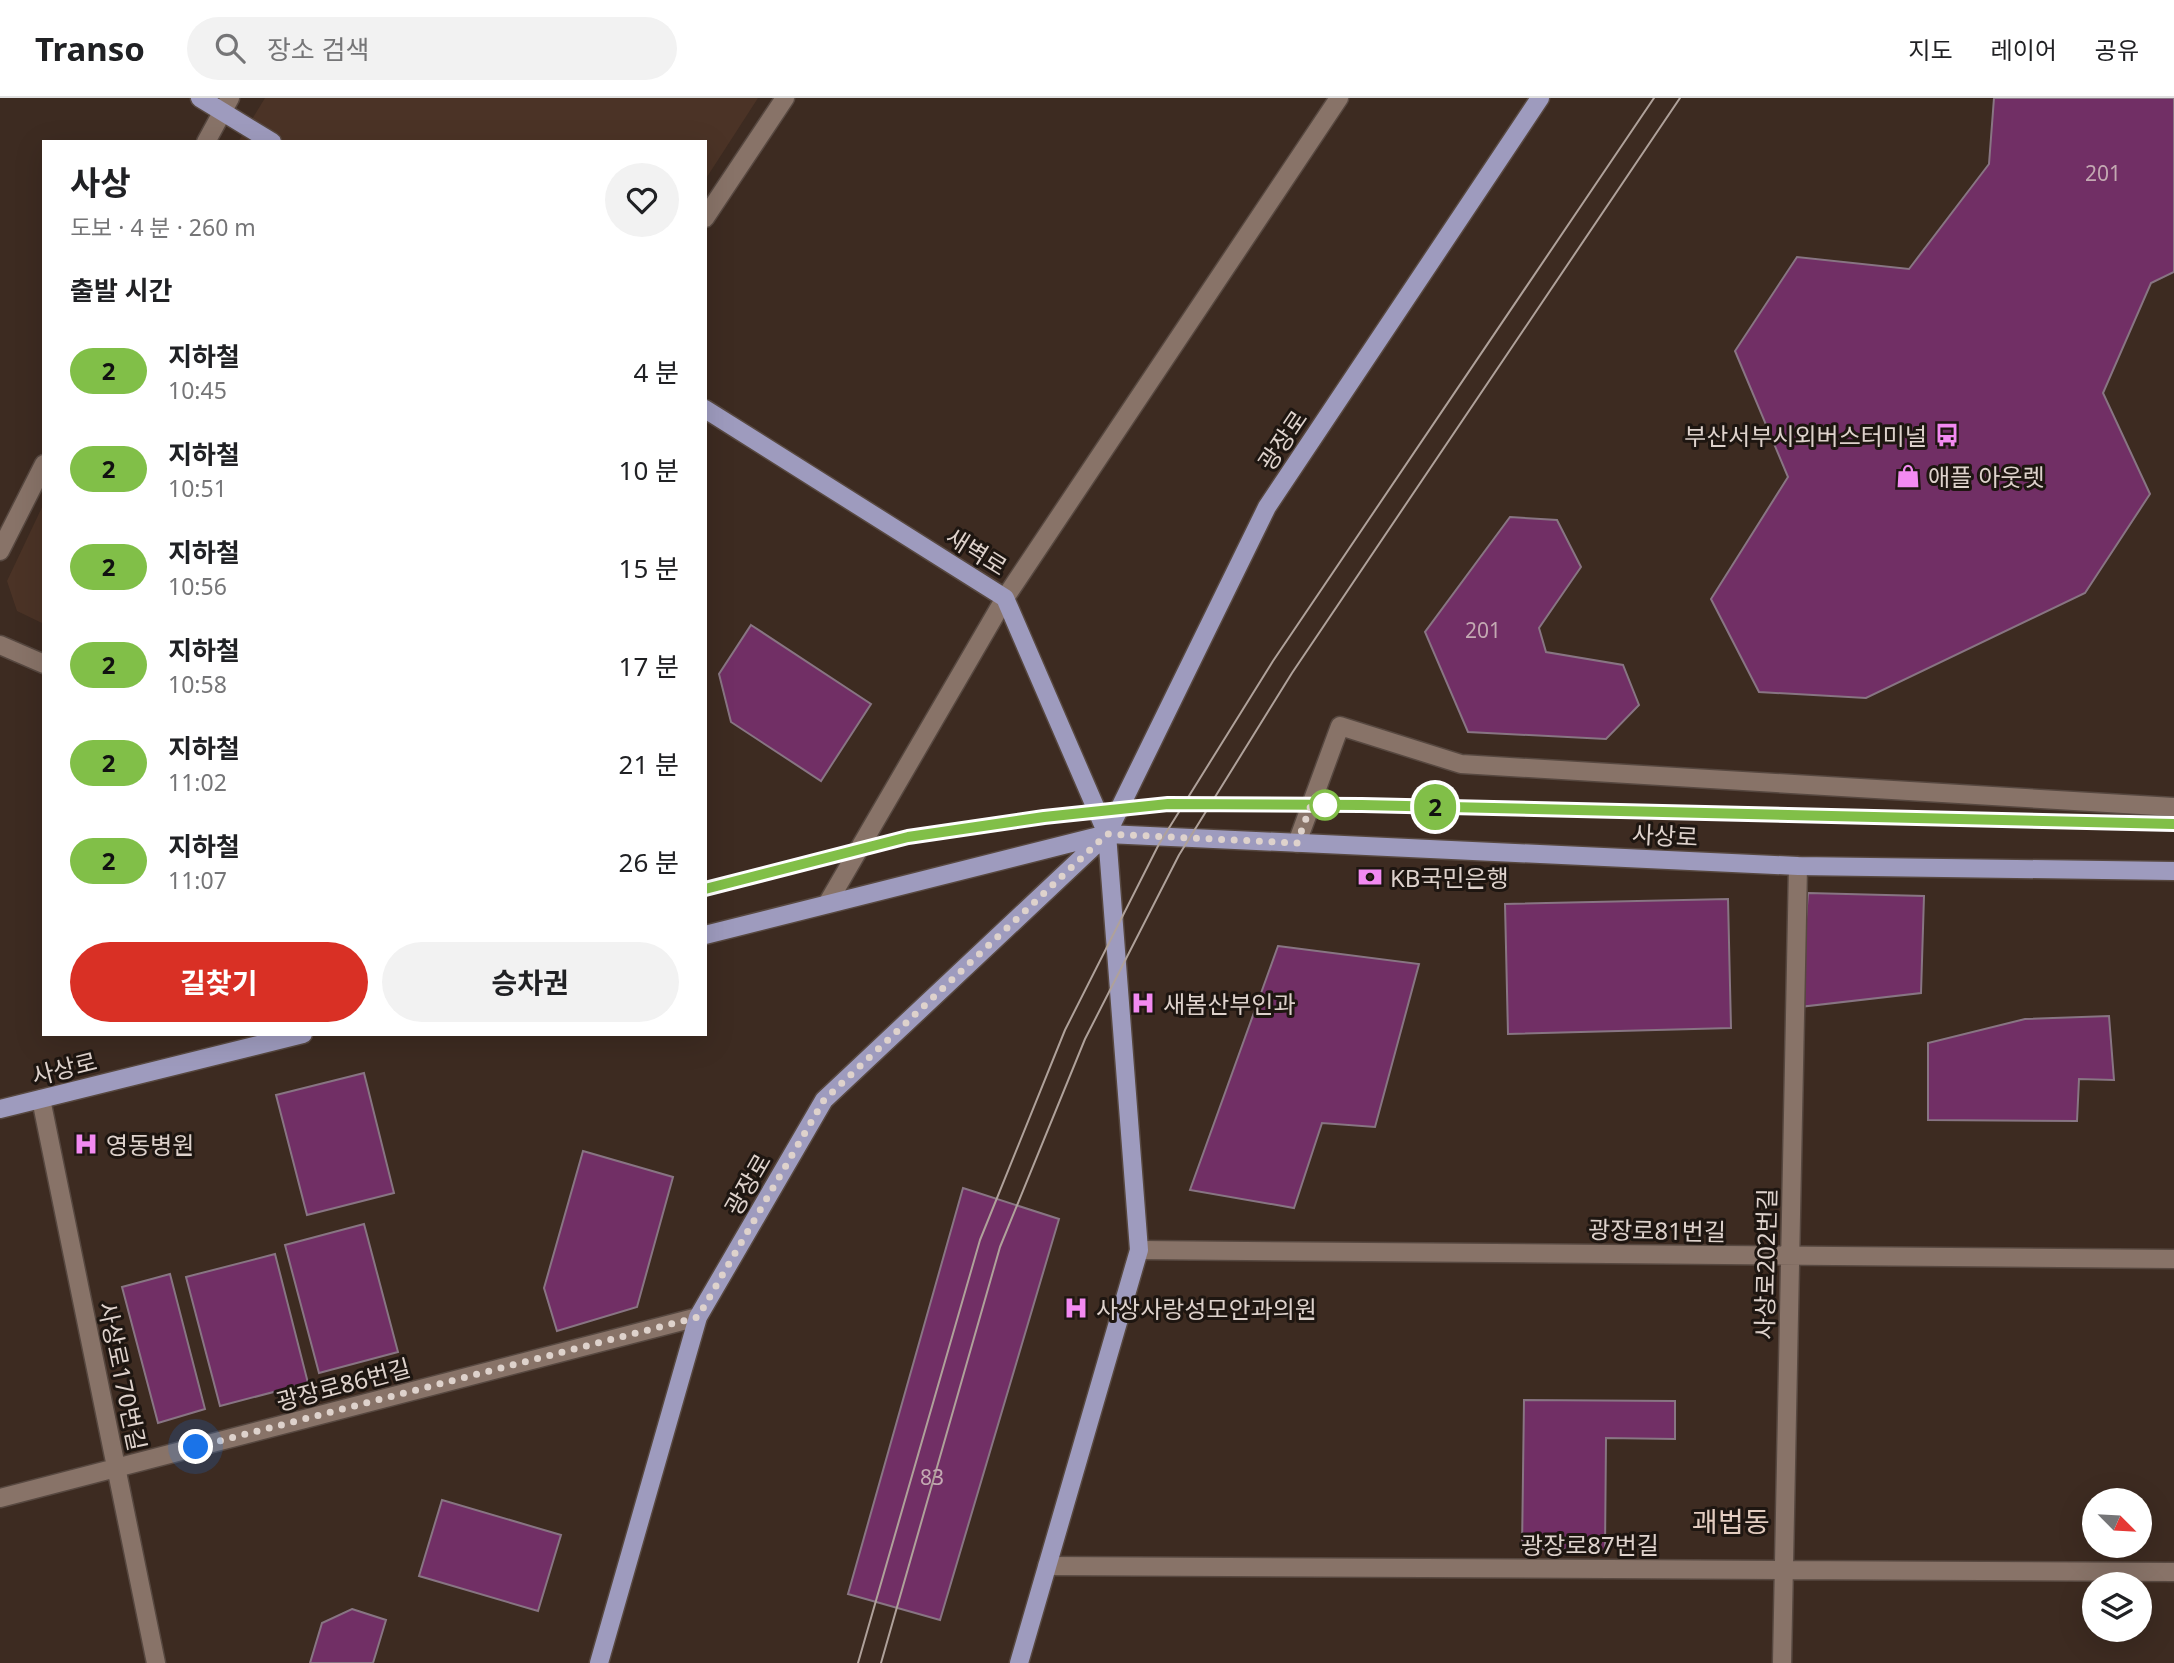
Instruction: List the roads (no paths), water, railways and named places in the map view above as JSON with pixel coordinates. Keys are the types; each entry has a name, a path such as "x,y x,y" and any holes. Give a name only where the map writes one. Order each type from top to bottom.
{"main road":[{"path":"201,98 226,104 270,140"},
{"name":"광장로","path":"599,1663 698,1317 824,1100 1107,834 1267,507 1540,98"},
{"name":"새벽로","path":"707,410 1005,598 1107,834"},
{"path":"1018,1663 1139,1250 1107,834"},
{"name":"사상로","path":"707,934 1107,834 1798,866 2174,871"},
{"name":"사상로","path":"0,1109 295,1036"}],"street":[{"path":"707,215 785,98"},
{"path":"827,904 1005,598 1339,98"},
{"path":"207,140 226,104"},
{"path":"0,551 42,468"},
{"path":"0,645 42,663"},
{"path":"1297,843 1340,726 1461,764 2174,807"},
{"name":"사상로202번길","path":"1782,1663 1798,866"},
{"name":"사상로170번길","path":"41,1099 156,1663"},
{"name":"광장로81번길","path":"1139,1250 2174,1259"},
{"name":"광장로86번길","path":"0,1498 698,1317"},
{"name":"광장로87번길","path":"1047,1566 2174,1572"}],"tram line":[{"path":"858,1663 980,1240 1065,1030 1159,844 1273,661 1654,98"},
{"path":"881,1663 1000,1247 1085,1039 1179,855 1292,673 1680,98"}],"metro line":[{"name":"2","path":"707,888 908,837 1044,817 1168,804 1362,805 2174,824"}],"place":[{"name":"부산서부시외버스터미널","path":"1947,435"},
{"name":"애플 아웃렛","path":"1908,476"},
{"name":"KB국민은행","path":"1370,877"},
{"name":"새봄산부인과","path":"1143,1003"},
{"name":"영동병원","path":"86,1144"},
{"name":"사상사랑성모안과의원","path":"1076,1308"}],"district":[{"name":"괘법동","path":"1731,1521"}]}
